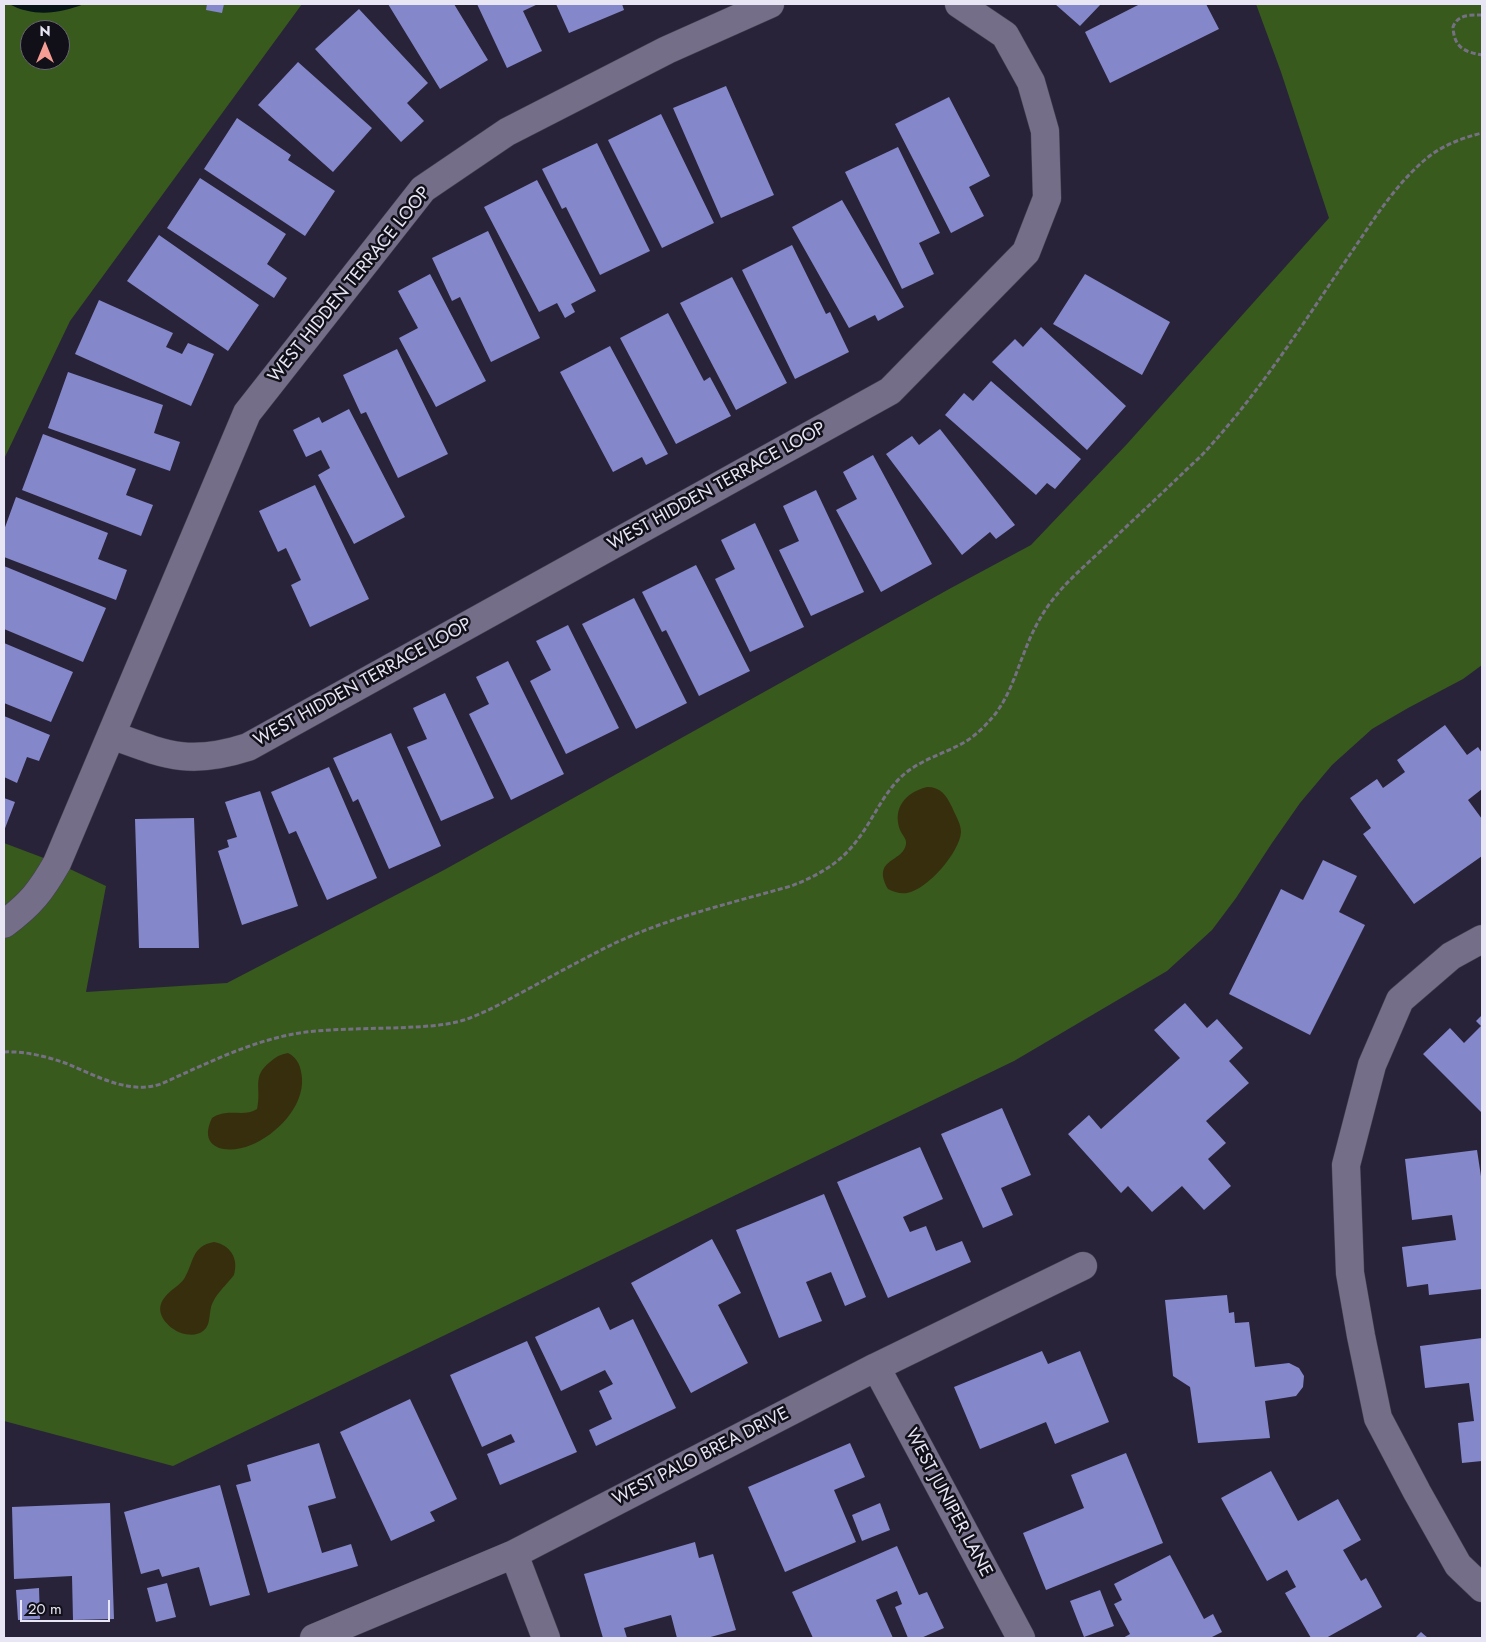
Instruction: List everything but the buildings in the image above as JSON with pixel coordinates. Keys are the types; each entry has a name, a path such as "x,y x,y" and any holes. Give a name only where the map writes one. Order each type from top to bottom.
{"street":[{"name":"WEST HIDDEN TERRACE LOOP","path":"4,924 31,902 43,887 57,863 247,413 423,189 507,132 667,50 770,4"},
{"name":"WEST HIDDEN TERRACE LOOP","path":"111,734 156,752 180,757 203,758 225,754 248,746 890,391 1026,252 1047,198 1045,132 1031,82 1005,35 959,4"},
{"path":"1482,939 1451,956 1400,1000 1372,1065 1346,1165 1350,1273 1378,1418 1458,1565 1482,1588"},
{"name":"WEST PALO BREA DRIVE","path":"314,1638 514,1554 876,1367 1083,1266"},
{"name":"WEST JUNIPER LANE","path":"876,1367 1020,1638"},
{"path":"514,1554 546,1638"}],"path":[{"path":"1482,15 1458,18 1453,27 1456,41 1460,47 1466,51 1482,55"},
{"path":"4,1052 44,1057 116,1084 149,1088 234,1052 286,1036 331,1030 404,1028 445,1024 462,1020 497,1006 616,943 667,921 791,886 820,873 844,856 855,844 880,803 908,770 968,740 993,718 1008,693 1038,620 1054,598 1090,560 1209,448 1236,417 1285,350 1379,213 1406,178 1418,165 1440,148 1482,133"}],"green space":[{"path":"4,4 302,4 70,321 4,459"},
{"path":"1256,4 1482,4 1482,665 1463,679 1372,729 1332,765 1300,803 1236,898 1212,930 1167,971 1014,1061 173,1466 4,1421 4,843 57,863 106,886 86,992 227,983 444,870 1031,545 1127,444 1329,218 1281,72"}],"sand":[{"path":"927,787 936,788 948,799 960,825 959,840 949,859 933,878 924,885 907,893 895,892 888,889 883,872 885,866 900,855 906,844 898,822 899,808 907,797 919,789"},
{"path":"288,1053 298,1063 302,1078 298,1099 287,1119 270,1134 242,1148 224,1149 211,1143 208,1137 208,1128 212,1118 224,1113 246,1113 257,1109 258,1083 264,1067 274,1059"},
{"path":"214,1242 225,1246 232,1253 235,1263 234,1275 215,1299 206,1328 201,1333 189,1335 181,1333 163,1319 160,1308 161,1303 184,1279 197,1251 201,1247"}],"shaded area":[{"path":"9,4 84,4 46,13 27,11"}]}
